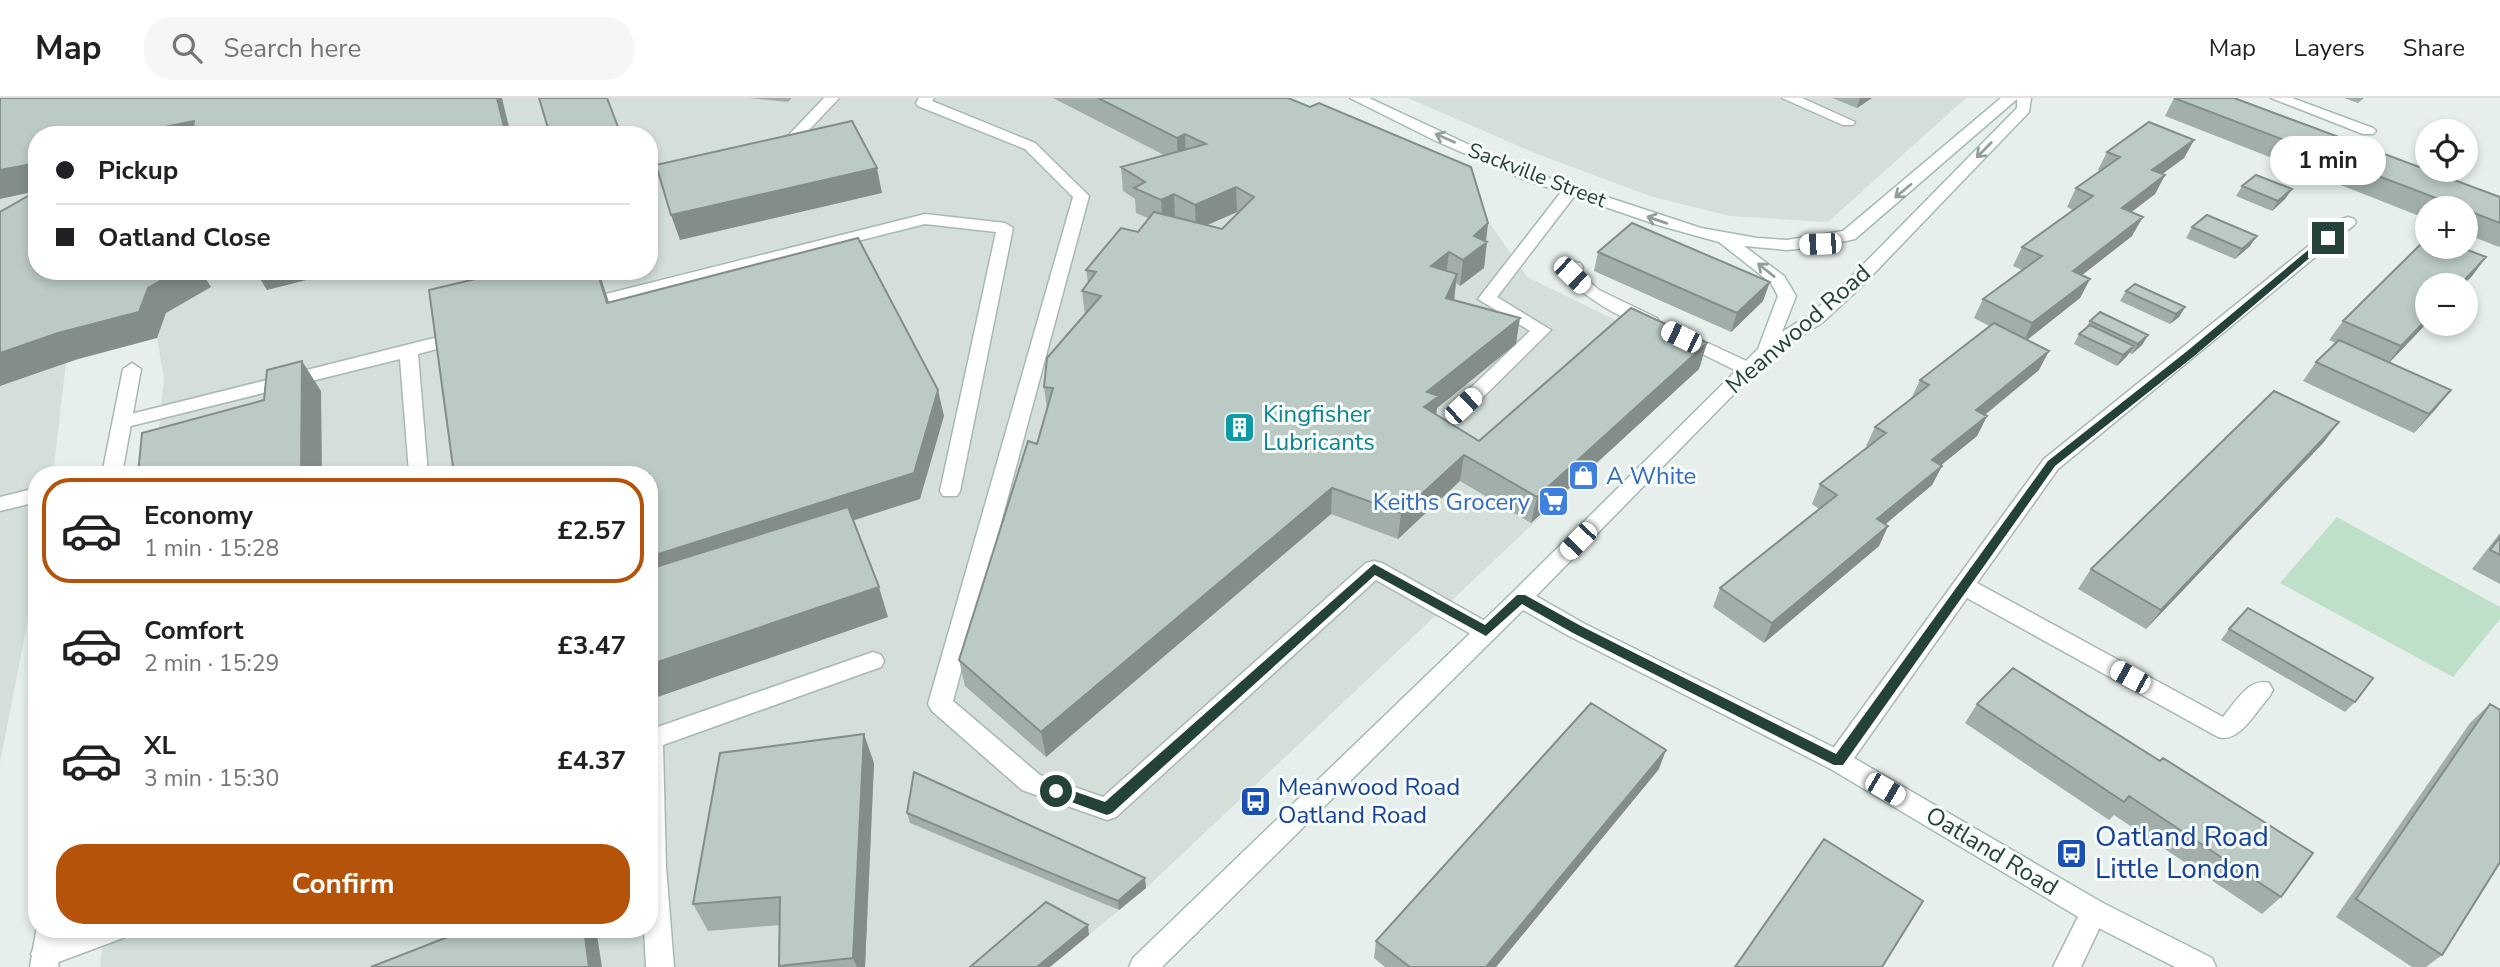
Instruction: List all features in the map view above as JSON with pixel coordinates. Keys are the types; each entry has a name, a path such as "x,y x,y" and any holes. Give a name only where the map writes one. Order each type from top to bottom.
{"street":[{"path":"789,143 832,98"},
{"path":"928,98 923,103 1030,146 1081,196 940,704 1031,783 1107,809 1374,569 1486,632"},
{"name":"Sackville Street","path":"1357,98 1526,175 1722,239 1786,246 1820,244 1849,235 2010,98"},
{"path":"1789,98 1848,122"},
{"name":"Meanwood Road","path":"1143,967 1521,598 1766,351 1817,318 1884,254 2024,109 2024,98"},
{"path":"2278,98 2368,131"},
{"path":"1463,406 1542,330 1487,299 1571,190"},
{"path":"608,299 925,219 1005,228 950,491"},
{"path":"1838,761 2051,464 2348,222"},
{"name":"Sackville Street","path":"1722,239 1778,280 1787,296 1766,351"},
{"path":"1574,267 1572,275 1593,294 1748,369"},
{"path":"123,422 446,341"},
{"path":"409,351 419,466"},
{"path":"114,466 132,369"},
{"path":"0,504 28,497"},
{"path":"1962,585 2227,730 2261,690"},
{"name":"Oatland Road","path":"1521,598 1577,630 1838,761 2094,912 2202,967"},
{"path":"658,737 873,661"},
{"path":"2067,967 2094,912"},
{"path":"46,950 85,938"},
{"path":"657,938 660,967"}],"shaded area":[{"path":"0,98 1274,98 1468,192 1527,277 1704,363 1146,888 1050,967 100,967 103,938 658,938 658,466 155,466 164,379 157,338 66,363 54,466 28,466 28,619 0,763"},
{"path":"1408,98 1966,98 1828,222 1730,216 1653,197 1537,154"}],"green space":[{"path":"2337,517 2500,607 2500,619 2453,677 2280,583"}],"building":[{"path":"0,98 497,98 504,126 193,126 194,121 169,126 28,126 28,165 0,170"},
{"path":"539,98 607,98 618,126 547,126"},
{"name":"Kingfisher Lubricants","path":"1098,98 1288,98 1310,107 1319,103 1471,167 1488,223 1474,236 1487,242 1463,260 1449,252 1431,266 1457,274 1446,298 1520,318 1427,392 1439,396 1424,407 1479,441 1631,308 1707,343 1537,497 1464,455 1401,513 1332,488 1041,732 959,660 1028,441 1037,444 1053,388 1044,387 1047,358 1101,296 1082,291 1096,272 1086,270 1121,228 1138,232 1154,212 1222,229 1254,197 1236,187 1195,205 1174,194 1161,200 1134,188 1145,182 1121,167 1206,144 1185,134 1177,138"},
{"path":"2174,98 2234,98 2415,165 2415,182 2460,182 2500,197 2500,223 2478,215 2478,196 2431,196"},
{"path":"852,121 877,168 671,215 658,165"},
{"path":"2149,122 2194,140 2152,170 2165,175 2122,208 2143,217 2073,271 2090,279 2032,323 1983,299 2042,256 2022,247 2093,196 2076,188 2120,157 2107,152"},
{"path":"2256,175 2292,189 2278,201 2242,186"},
{"path":"28,196 28,280 162,280 148,288 139,312 58,333 0,353 0,212"},
{"path":"2207,215 2257,236 2242,249 2192,227"},
{"path":"1632,223 1770,282 1737,313 1598,252"},
{"path":"858,238 938,390 914,473 658,554 658,466 453,466 429,290 471,280 600,280 607,303"},
{"path":"2415,250 2415,259 2478,259 2478,254 2486,257 2471,273 2415,273 2415,331 2401,346 2343,321"},
{"path":"2135,284 2185,307 2176,314 2126,291"},
{"path":"2100,312 2148,335 2138,344 2090,321"},
{"path":"1994,323 2049,351 1976,410 1987,416 1932,460 1942,466 1877,519 1888,526 1772,623 1720,588 1837,495 1820,484 1886,433 1875,427 1929,385 1920,380"},
{"path":"2090,325 2134,346 2123,355 2079,334"},
{"path":"2339,340 2451,390 2429,414 2316,362"},
{"path":"302,361 301,466 139,466 142,433 264,400 267,370"},
{"path":"2274,391 2339,422 2161,610 2091,569"},
{"path":"848,507 879,587 658,662 658,566"},
{"path":"2500,537 2500,555 2490,550"},
{"path":"2248,608 2373,678 2355,702 2229,629"},
{"path":"2013,668 2160,761 2163,758 2313,853 2281,897 2129,796 2124,802 1977,704"},
{"path":"1591,703 1666,750 1486,967 1410,967 1376,941"},
{"path":"2490,704 2500,710 2500,862 2442,955 2356,899"},
{"path":"864,734 853,958 779,966 780,897 693,904 720,753"},
{"path":"914,772 1145,878 1118,901 907,813"},
{"path":"1824,839 1923,901 1882,967 1735,967"},
{"path":"1046,902 1088,925 1037,967 970,967"},
{"path":"445,938 585,938 589,967 371,967"}],"place":[{"name":"Kingfisher Lubricants","path":"1240,428"},
{"name":"A White","path":"1583,476"},
{"name":"Keiths Grocery","path":"1553,502"},
{"name":"Meanwood Road Oatland Road","path":"1255,801"},
{"name":"Oatland Road Little London","path":"2072,853"}],"route":[{"path":"1056,791 1107,809 1374,569 1486,632 1521,598 1577,630 1838,761 2051,464 2328,238"}]}
